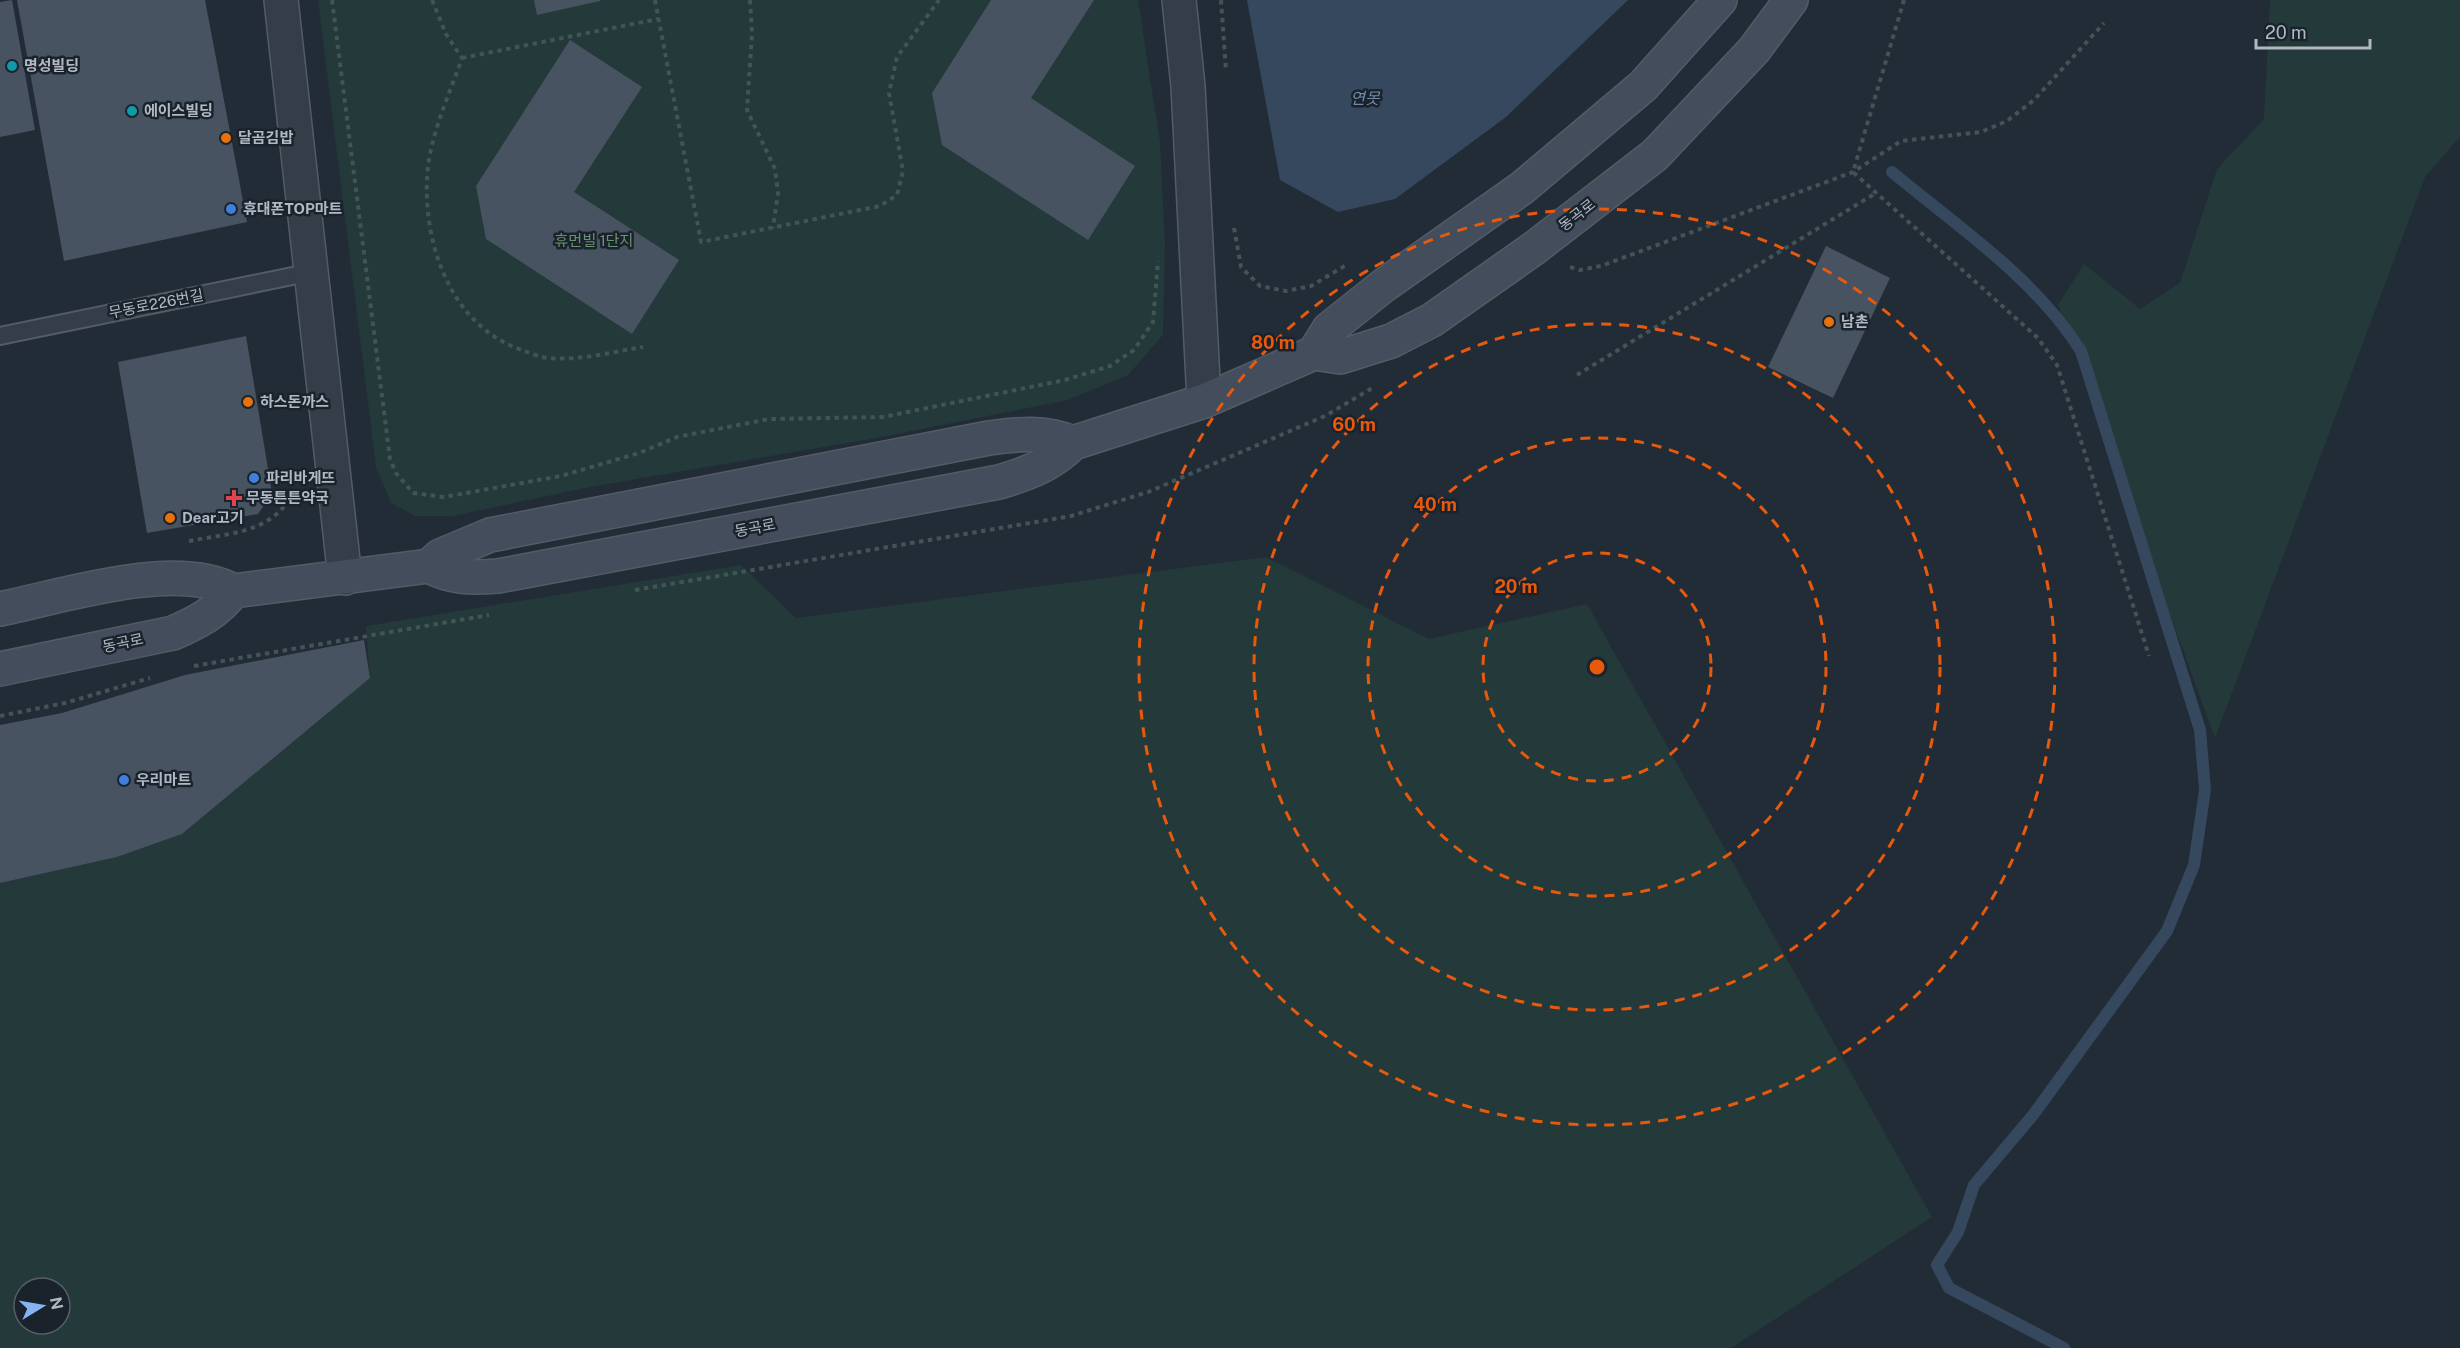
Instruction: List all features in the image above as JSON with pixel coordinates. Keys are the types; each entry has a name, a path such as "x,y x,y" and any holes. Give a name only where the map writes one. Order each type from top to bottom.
{"main road":[{"path":"1314,353 1329,329 1383,286 1522,188 1643,86 1720,0"},
{"name":"동곡로","path":"429,566 443,574 470,578 498,576 988,484 1031,472 1057,459 1073,443 1204,401 1314,353 1340,357 1391,341 1432,320 1526,254 1655,154 1754,50 1791,0"},
{"name":"동곡로","path":"0,609 159,577 218,583 233,591 429,566 440,556 489,535 989,438 1054,435 1073,443"},
{"name":"동곡로","path":"0,669 173,633 192,625 223,606 233,591"}],"street":[{"path":"281,0 345,578"},
{"path":"1179,0 1188,86 1204,401"}],"lane":[{"name":"무동로226번길","path":"0,336 312,272"}],"path":[{"path":"332,0 390,459 396,473 413,493 444,497 561,476 639,453 677,437 769,419 883,417 1065,381 1110,366 1134,350 1153,322 1158,255"},
{"path":"432,0 446,34 462,58"},
{"path":"655,0 701,242 880,206 897,195 903,171 889,93 897,57 939,0"},
{"path":"750,0 752,33 747,110 775,169 778,194 773,228"},
{"path":"1221,0 1226,83"},
{"path":"1853,172 1904,0"},
{"path":"462,58 658,19"},
{"path":"1526,254 1580,270 1601,266 1853,172 1900,141 1981,132 2007,121 2034,100 2104,23"},
{"path":"462,58 436,133 427,178 428,216 439,261 453,295 473,322 509,346 545,358 570,359 643,347"},
{"path":"1853,172 2038,338 2057,365 2149,656"},
{"path":"1577,375 1876,193"},
{"path":"1234,225 1241,267 1260,286 1286,291 1311,286 1357,259"}],"green space":[{"name":"휴먼빌 1단지","path":"318,0 1138,0 1160,142 1165,245 1163,335 1128,375 1068,400 871,439 590,487 453,516 415,516 391,503 376,467"},
{"path":"2270,0 2460,0 2460,137 2425,177 2215,738 2058,305 2084,264 2140,309 2180,283 2217,169 2264,119"},
{"path":"1266,557 1429,639 1587,604 1932,1217 1731,1348 0,1348 0,883 117,857 182,834 370,678 366,626 741,565 796,618"}],"water":[{"name":"연못","path":"1247,0 1628,0 1506,117 1395,199 1338,212 1280,180"}],"building":[{"name":"명성빌딩","path":"12,0 35,130 0,137 0,2"},
{"name":"에이스빌딩","path":"17,0 205,0 247,222 64,261"},
{"path":"534,0 600,0 600,1 537,15"},
{"path":"991,0 1094,0 1031,98 1135,166 1088,240 942,145 932,93"},
{"path":"570,40 642,87 574,192 679,260 632,334 486,239 476,186"},
{"name":"남촌","path":"1826,246 1890,278 1833,398 1768,367"},
{"path":"246,336 272,493 258,514 147,533 118,362"},
{"name":"우리마트","path":"364,640 370,678 182,834 117,857 0,883 0,725 62,713 185,675"}],"waterway":[{"path":"1892,172 2018,277 2041,300 2081,351 2200,730 2205,790 2194,865 2167,931 2033,1115 1974,1185 1958,1232 1937,1265 1949,1288 2064,1348"}],"place":[{"name":"명성빌딩","path":"12,66"},
{"name":"에이스빌딩","path":"132,111"},
{"name":"달곰김밥","path":"226,138"},
{"name":"휴대폰TOP마트","path":"231,209"},
{"name":"남촌","path":"1829,322"},
{"name":"하스돈까스","path":"248,402"},
{"name":"파리바게뜨","path":"254,478"},
{"name":"무동튼튼약국","path":"234,498"},
{"name":"Dear고기","path":"170,518"},
{"name":"우리마트","path":"124,780"}]}
